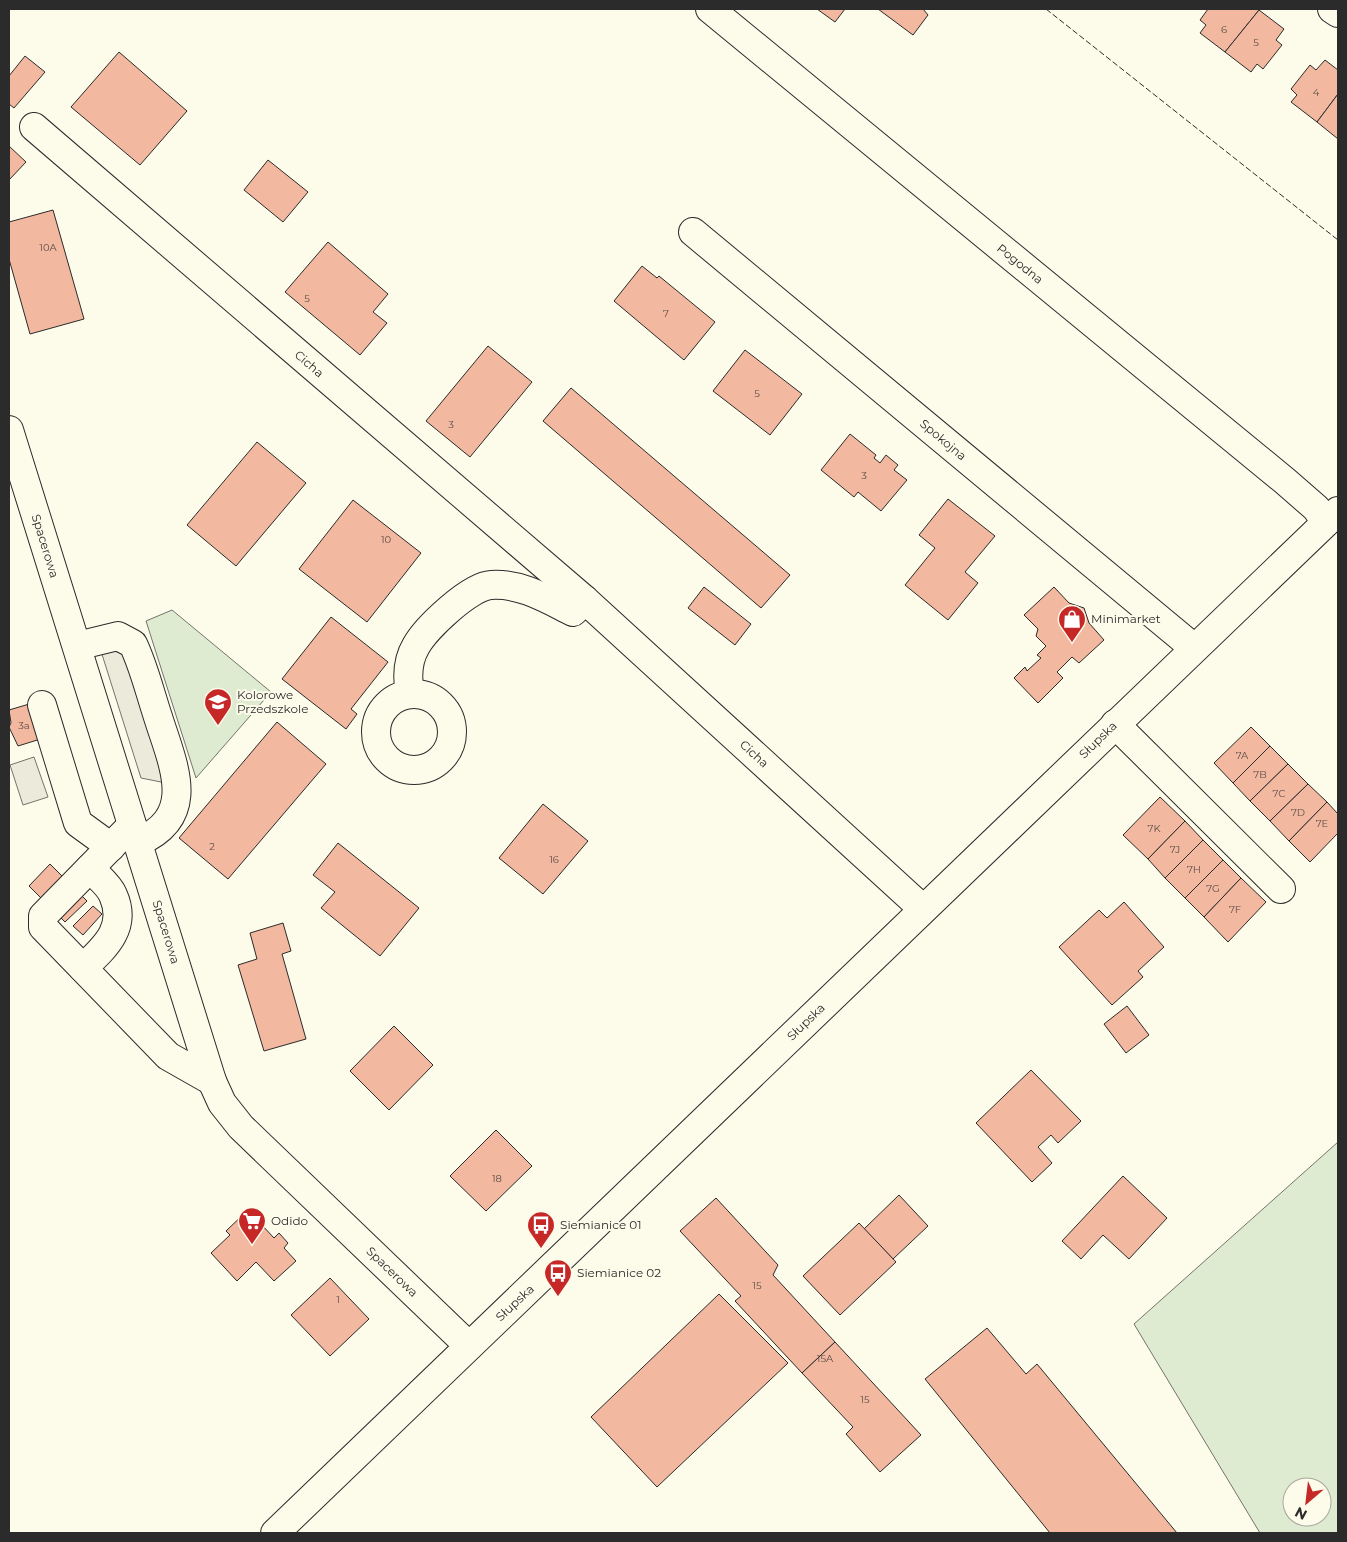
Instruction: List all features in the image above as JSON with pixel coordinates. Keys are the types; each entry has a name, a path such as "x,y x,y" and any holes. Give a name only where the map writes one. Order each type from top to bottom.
{"street":[{"name":"Pogodna","path":"710,9 1316,508 1332,516"},
{"path":"1332,9 1338,13"},
{"name":"Cicha","path":"34,127 585,600 923,909"},
{"name":"Spokojna","path":"693,232 1194,648"},
{"name":"Spacerowa","path":"9,430 212,1081 222,1103 241,1127 469,1346"},
{"name":"Słupska","path":"275,1533 1332,516"},
{"path":"410,694 407,680 409,664 416,645 458,601 472,590 488,585 507,585 528,590 574,612 585,600"},
{"path":"77,646 118,636 133,644 177,777 177,801 165,825 155,834 135,834 111,847 43,916 43,927 168,1056 212,1081"},
{"path":"42,705 78,823 111,847"},
{"path":"1115,724 1281,890"},
{"path":"83,968 108,944 118,922 113,894 90,868"}],"green space":[{"path":"172,610 271,692 196,778 146,621"},
{"path":"1338,1142 1338,1533 1260,1533 1134,1324"}],"shaded area":[{"path":"100,648 127,654 166,783 141,778"},
{"path":"34,757 48,797 23,805 10,765"}],"building":[{"path":"817,9 845,9 835,22"},
{"path":"878,9 923,9 928,15 913,35"},
{"path":"1208,9 1259,10 1225,52 1200,33 1206,25 1200,20"},
{"path":"1259,10 1284,29 1276,40 1282,45 1263,69 1257,64 1251,72 1225,52"},
{"path":"119,52 187,111 140,165 71,107"},
{"path":"25,56 45,72 14,108 9,104 9,76"},
{"path":"1325,60 1338,70 1338,94 1317,122 1291,102 1297,95 1291,89 1310,65 1316,70"},
{"path":"1338,94 1338,139 1317,122"},
{"path":"9,146 26,162 9,180"},
{"path":"268,160 308,192 283,222 244,190"},
{"path":"53,210 84,319 30,334 9,259 9,222"},
{"path":"328,242 388,294 373,312 387,323 360,355 285,292"},
{"path":"642,266 657,278 659,276 715,322 684,360 614,301"},
{"path":"488,346 532,382 470,457 426,421"},
{"path":"745,350 802,394 770,435 713,391"},
{"path":"571,388 790,575 761,608 543,421"},
{"path":"850,434 876,455 874,458 880,463 886,455 898,465 894,470 907,480 881,511 858,492 854,497 821,470"},
{"path":"257,442 306,483 236,566 187,525"},
{"path":"948,499 995,536 965,572 978,583 948,620 905,585 935,548 919,535"},
{"path":"353,500 421,553 367,622 299,569"},
{"path":"704,587 751,624 735,645 688,608"},
{"name":"Minimarket","path":"1054,587 1069,603 1084,608 1089,623 1104,640 1079,663 1072,657 1057,672 1063,678 1038,703 1014,678 1025,667 1027,671 1041,658 1037,655 1046,646 1036,636 1038,629 1024,615"},
{"path":"331,617 388,662 351,709 357,714 346,729 282,679"},
{"path":"36,702 47,737 18,746 9,727 11,723 9,710"},
{"path":"277,722 326,764 228,879 179,838"},
{"path":"1251,727 1270,746 1233,783 1214,763"},
{"path":"1270,746 1288,764 1250,801 1233,783"},
{"path":"1288,764 1308,784 1270,821 1250,801"},
{"path":"1308,784 1327,802 1289,841 1270,821"},
{"path":"1160,797 1185,821 1148,859 1123,835"},
{"path":"1327,802 1338,814 1338,833 1310,862 1289,841"},
{"path":"543,804 588,841 543,894 499,858"},
{"path":"1185,821 1203,840 1165,878 1148,859"},
{"path":"1203,840 1223,860 1185,898 1165,878"},
{"path":"338,843 419,908 380,956 321,908 335,892 313,875"},
{"path":"1223,860 1241,878 1204,917 1185,898"},
{"path":"50,864 87,901 65,922 29,886"},
{"path":"1241,878 1266,902 1228,942 1204,917"},
{"path":"1124,902 1164,947 1138,971 1143,977 1112,1005 1059,947 1099,910 1107,918"},
{"path":"93,906 102,914 83,935 73,926"},
{"path":"283,923 291,951 282,954 306,1039 264,1051 238,965 257,959 250,933"},
{"path":"1127,1006 1149,1035 1126,1053 1104,1024"},
{"path":"394,1026 433,1065 389,1110 350,1071"},
{"path":"1031,1070 1081,1121 1058,1143 1051,1135 1038,1147 1052,1163 1032,1182 976,1123"},
{"path":"496,1130 532,1166 486,1211 450,1176"},
{"path":"1123,1176 1167,1218 1129,1259 1103,1235 1081,1259 1062,1241"},
{"path":"899,1195 928,1226 893,1259 864,1229"},
{"path":"716,1198 778,1265 773,1275 835,1342 802,1373 735,1301 741,1296 680,1231"},
{"name":"Odido","path":"248,1210 274,1238 279,1233 288,1243 284,1248 296,1261 274,1281 256,1262 237,1281 211,1253 230,1235 226,1231"},
{"path":"859,1223 896,1262 840,1315 803,1276"},
{"path":"330,1278 369,1319 330,1356 291,1315"},
{"path":"719,1294 788,1363 657,1487 591,1417"},
{"path":"987,1328 1026,1374 1037,1364 1177,1533 1050,1533 925,1379"},
{"path":"835,1342 921,1435 880,1472 846,1434 853,1427 802,1373"}],"fence":[{"path":"1046,9 1338,240"}],"place":[{"name":"Minimarket","path":"1072,643"},
{"name":"Kolorowe Przedszkole","path":"218,726"},
{"name":"Odido","path":"252,1245"},
{"name":"Siemianice 01","path":"541,1249"},
{"name":"Siemianice 02","path":"558,1297"}]}
